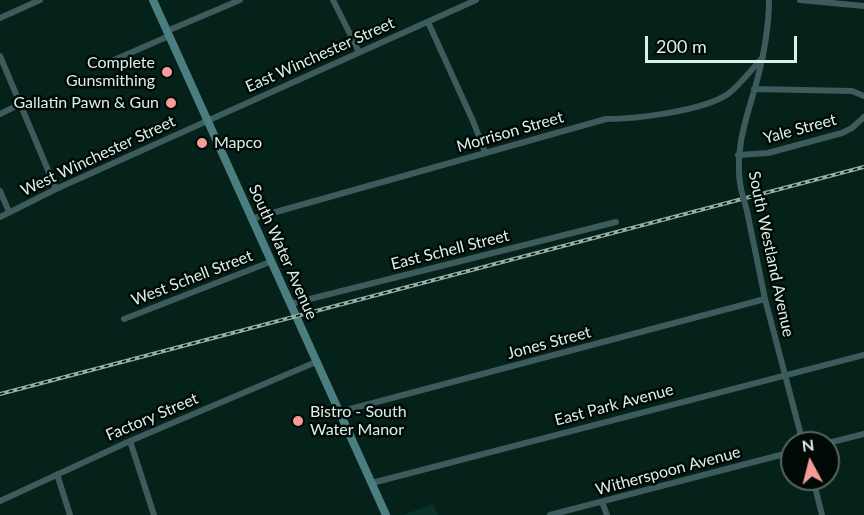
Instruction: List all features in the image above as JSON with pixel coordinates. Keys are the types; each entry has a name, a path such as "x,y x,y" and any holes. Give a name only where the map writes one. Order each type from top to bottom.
{"main road":[{"name":"South Water Avenue","path":"153,0 386,515"}],"street":[{"path":"0,18 40,0"},
{"path":"114,60 240,0"},
{"path":"333,0 359,52"},
{"name":"East Winchester Street","path":"208,120 476,0"},
{"name":"South Westland Avenue","path":"769,0 763,57 738,155 741,189 765,299 800,431"},
{"path":"800,0 864,6"},
{"path":"428,22 474,121 485,152"},
{"path":"0,56 56,189"},
{"name":"Morrison Street","path":"251,219 606,119 635,118 703,104 728,94 763,57"},
{"path":"754,89 852,91 864,96"},
{"path":"0,114 20,104"},
{"name":"Yale Street","path":"738,155 768,153 842,133 852,128 864,117"},
{"name":"West Winchester Street","path":"0,217 208,120"},
{"path":"0,191 9,212"},
{"name":"East Schell Street","path":"290,304 616,222"},
{"name":"West Schell Street","path":"124,319 270,262"},
{"name":"Jones Street","path":"339,412 765,299"},
{"name":"East Park Avenue","path":"372,483 864,355"},
{"name":"Factory Street","path":"0,501 130,441 316,362"},
{"path":"840,440 864,434"},
{"path":"130,441 154,515"},
{"name":"Witherspoon Avenue","path":"550,515 780,455"},
{"path":"57,474 70,515"},
{"path":"816,491 822,515"},
{"path":"602,502 607,515"}],"shaded area":[{"path":"433,504 438,515 403,515"}],"railway":[{"path":"0,394 864,167"}],"place":[{"name":"Complete Gunsmithing","path":"167,72"},
{"name":"Gallatin Pawn & Gun","path":"171,103"},
{"name":"Mapco","path":"202,143"},
{"name":"Bistro - South Water Manor","path":"298,421"}]}
